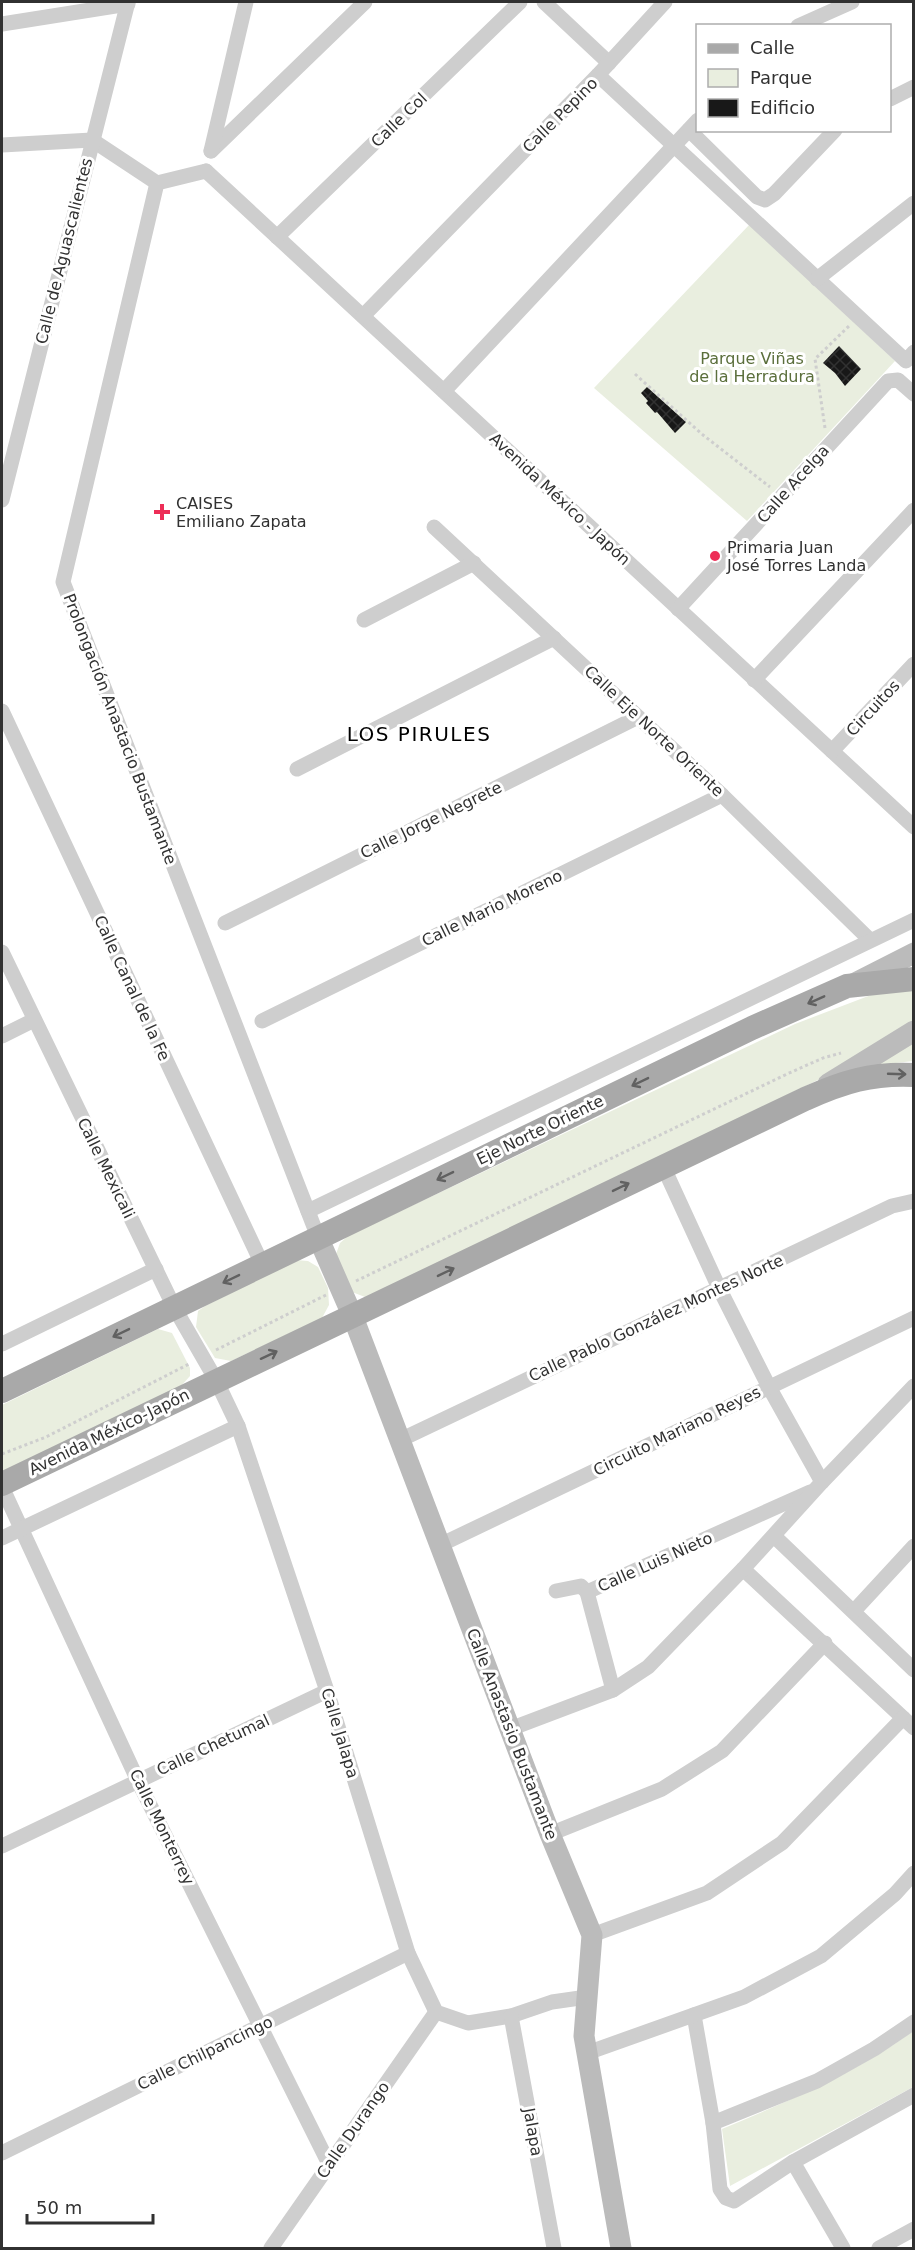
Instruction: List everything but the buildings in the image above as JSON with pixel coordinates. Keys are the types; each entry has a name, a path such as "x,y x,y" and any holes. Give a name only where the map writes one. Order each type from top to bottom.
{"main road":[{"name":"Eje Norte Oriente","path":"174,1307 752,1028 847,986 914,979"},
{"path":"216,1380 840,1083 886,1074 914,1075"},
{"path":"2,1391 174,1307"},
{"name":"Avenida México-Japón","path":"2,1485 216,1380"}],"street":[{"path":"2,145 92,140 157,183 206,171 246,2"},
{"path":"211,151 364,2"},
{"path":"544,2 609,63"},
{"path":"598,75 665,2"},
{"path":"802,24 852,2"},
{"path":"2,20 128,3"},
{"name":"Calle de Aguascalientes","path":"2,500 128,3"},
{"name":"Calle Col","path":"277,237 510,5"},
{"name":"Calle Pepino","path":"363,316 598,75 906,361 914,352"},
{"path":"891,98 914,87"},
{"path":"444,392 676,146 693,125"},
{"path":"699,132 757,197 765,200 774,194 833,132"},
{"name":"Avenida México - Japón","path":"206,171 912,824"},
{"name":"Prolongación Anastacio Bustamante","path":"157,183 63,582 318,1237"},
{"path":"817,279 914,202"},
{"name":"Calle Acelga","path":"678,609 888,381 898,380 914,393"},
{"path":"754,680 914,510"},
{"name":"Calle Eje Norte Oriente","path":"434,526 722,795 870,940"},
{"path":"364,620 474,563"},
{"path":"297,769 554,638"},
{"name":"Circuitos","path":"832,752 914,664"},
{"name":"Calle Canal de la Fe","path":"2,711 262,1264"},
{"name":"Calle Jorge Negrete","path":"225,922 638,717"},
{"name":"Calle Mario Moreno","path":"262,1021 722,795"},
{"name":"Eje Norte Oriente","path":"308,1211 914,920"},
{"name":"Calle Mexicali","path":"2,952 174,1307 216,1380"},
{"path":"847,986 914,952"},
{"path":"2,1036 34,1020"},
{"path":"805,1099 914,1031"},
{"path":"663,1167 719,1288 819,1486"},
{"name":"Calle Pablo González Montes Norte","path":"400,1440 892,1206 914,1201"},
{"name":"Calle Anastasio Bustamante","path":"318,1237 333,1292 352,1317 550,1834 592,1935 584,2036 621,2248"},
{"path":"2,1344 156,1269"},
{"name":"Circuito Mariano Reyes","path":"440,1545 914,1318"},
{"name":"Calle Jalapa","path":"216,1380 238,1426 327,1691 408,1953 436,2012"},
{"name":"Calle Luis Nieto","path":"510,1729 613,1690 648,1667 914,1386"},
{"path":"2,1538 238,1426"},
{"name":"Calle Monterrey","path":"2,1485 138,1780 329,2164"},
{"name":"Calle Luis Nieto","path":"613,1690 587,1593 819,1486"},
{"path":"774,1536 914,1670"},
{"path":"854,1611 914,1546"},
{"path":"592,1935 707,1893 782,1843 908,1723 825,1643 743,1569"},
{"path":"556,1591 581,1586 587,1593"},
{"path":"550,1834 662,1789 722,1751 825,1643"},
{"name":"Calle Chetumal","path":"2,1846 327,1691"},
{"path":"587,2054 744,1997 821,1956 895,1894 914,1873"},
{"name":"Calle Chilpancingo","path":"2,2152 408,1953"},
{"path":"436,2012 468,2024 511,2016 552,2002 587,1996"},
{"name":"Calle Durango","path":"271,2248 436,2012"},
{"path":"694,2015 713,2123 720,2189 726,2198 734,2200 793,2162 914,2095"},
{"name":"Jalapa","path":"511,2016 554,2248"},
{"path":"713,2123 817,2081 874,2049 914,2022"},
{"path":"793,2162 843,2248"},
{"path":"879,2248 914,2229"}],"path":[{"path":"827,447 815,359 859,317"},
{"path":"636,374 703,435 775,491"},
{"path":"2,1454 46,1437 333,1292 787,1074 843,1052"}],"green space":[{"name":"Parque Viñas de la Herradura","path":"750,224 895,361 747,521 594,388"},
{"path":"913,990 913,1061 870,1066 822,1078 376,1293 365,1297 352,1292 335,1257 340,1243 348,1236 795,1024 871,995"},
{"path":"296,1260 308,1261 318,1267 328,1288 329,1305 322,1318 231,1361 215,1358 196,1327 198,1311"},
{"path":"158,1329 172,1333 190,1368 190,1376 181,1386 2,1472 2,1405"},
{"path":"913,2031 913,2087 730,2186 722,2129 844,2074"}],"place":[{"name":"CAISES Emiliano Zapata","path":"162,512"},
{"name":"Primaria Juan José Torres Landa","path":"715,556"}],"district":[{"name":"LOS PIRULES","path":"419,734"}]}
